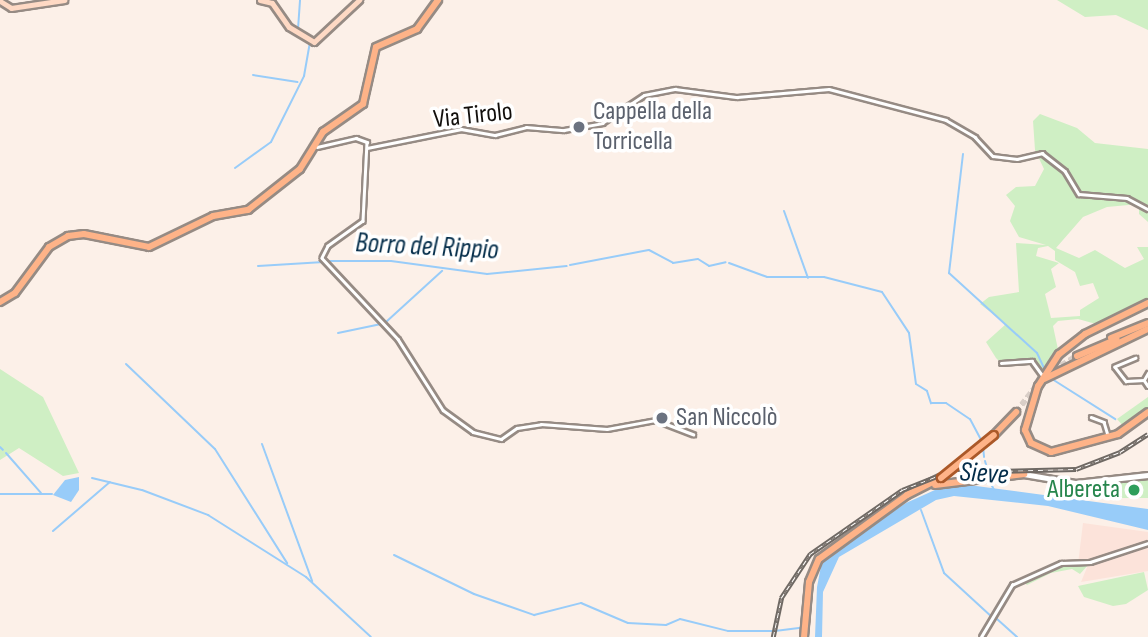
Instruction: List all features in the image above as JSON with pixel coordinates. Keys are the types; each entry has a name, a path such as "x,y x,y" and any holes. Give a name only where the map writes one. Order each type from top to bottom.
{"main road":[{"path":"1,3 56,4 64,0"},
{"path":"260,0 276,7 289,27 314,42 359,0"},
{"path":"0,302 15,293 49,247 68,236 84,234 149,247 213,216 248,210 300,169 323,131 366,101 376,47 417,29 438,0"},
{"path":"1146,304 1084,334 1045,373 1024,423 1027,437 1037,449 1051,452 1109,438 1148,412"},
{"path":"1038,386 1054,370 1094,358 1115,342 1148,326"},
{"path":"1077,356 1148,326"},
{"path":"804,637 809,582 819,559 907,495 941,478 994,435 1016,412"},
{"path":"907,495 953,480 1024,474"}],"street":[{"path":"274,0 276,7"},
{"name":"Via Tirolo","path":"367,148 461,130 495,135 526,128 564,130 602,123 644,95 676,89 737,97 775,92 845,92 946,120 975,137 993,156 1049,156 1065,171 1079,194 1127,198 1148,209"},
{"path":"309,152 356,138 365,139 367,148 363,221 328,246 322,258 398,339 443,410 473,432 501,439 517,428 541,424 607,429 656,420 693,434"},
{"path":"1136,358 1115,367 1126,381 1144,380"},
{"path":"1001,363 1032,362 1045,373"},
{"path":"1144,380 1148,373"},
{"path":"1144,380 1148,386"},
{"path":"1091,416 1104,422 1109,438"},
{"path":"1024,474 1076,484 1148,475"},
{"path":"981,637 1012,585 1061,564 1090,562 1148,543"}],"shaded area":[{"path":"1083,523 1148,532 1148,571 1081,582 1088,565 1078,564"}],"green space":[{"path":"1057,0 1148,0 1148,30 1116,15 1085,17"},
{"path":"1040,114 1077,128 1095,143 1148,149 1148,222 1139,214 1139,204 1107,207 1083,217 1056,248 1079,258 1095,250 1125,268 1144,259 1137,247 1148,247 1148,300 1096,324 1078,319 1058,321 1053,326 1059,354 1043,370 1035,360 1001,363 996,358 986,342 1006,324 980,304 989,297 1019,292 1016,243 1046,245 1019,237 1010,221 1015,206 1006,195 1016,187 1035,186 1044,169 1035,150 1033,121","holes":["1048,246 1055,251 1055,260 1075,272 1080,286 1093,283 1099,298 1080,310 1080,316 1051,318 1045,294 1056,287 1051,269 1059,263 1036,256 1038,248"]},
{"path":"0,369 43,397 79,473 63,476 19,448 0,460"},
{"path":"1148,397 1148,410 1124,427 1117,419"},
{"name":"Albereta","path":"1119,479 1148,479 1148,498 1119,498"},
{"path":"1061,563 1088,565 1080,574 1072,569 1051,573 1027,585 1022,580"},
{"path":"1144,572 1148,590 1126,604 1113,606 1084,597 1078,586"}],"water":[{"path":"79,477 79,490 71,502 53,495 65,480"},
{"name":"Sieve","path":"961,484 1148,509 1148,530 1048,506 954,496 936,500 839,557 823,592 822,637 815,637 817,587 821,566 831,552 906,503 946,485"}],"waterway":[{"path":"298,29 300,0"},
{"path":"235,168 271,142 304,76 310,43"},
{"path":"253,75 297,82"},
{"path":"963,154 949,273 1037,353 1046,372"},
{"path":"784,211 808,278"},
{"name":"Borro del Rippio","path":"570,265 649,250 673,263 698,259 709,266 726,262"},
{"name":"Borro del Rippio","path":"327,261 391,261 487,274 567,266"},
{"name":"Borro del Rippio","path":"258,266 324,262"},
{"name":"Borro del Rippio","path":"729,263 767,277 824,277 882,292 909,333 916,384 927,391 931,403 946,403 970,419 982,442"},
{"path":"386,322 442,271"},
{"path":"338,333 381,324"},
{"path":"126,364 215,449 287,563"},
{"path":"1052,379 1115,419"},
{"path":"262,444 312,581"},
{"path":"0,447 3,450"},
{"name":"Borro del Rippio","path":"983,447 984,457"},
{"path":"6,453 41,493"},
{"name":"Borro del Rippio","path":"985,461 987,468"},
{"path":"92,478 142,490 208,515 306,577 371,637"},
{"path":"53,531 110,482"},
{"name":"Borro del Rippio","path":"990,482 994,490"},
{"path":"0,494 52,494"},
{"path":"921,510 944,573 992,617"},
{"path":"394,555 474,594 534,615 581,603 628,623 666,625 680,619 728,631 772,631"},
{"path":"997,619 1017,637"},
{"path":"775,631 801,628"}],"tunnel":[{"path":"1046,375 1077,356"},
{"path":"1016,412 1039,383"}],"railway":[{"path":"958,472 1076,469 1120,452 1148,434"},
{"path":"773,637 781,598 810,554 902,490 945,473"}],"place":[{"name":"Cappella della Torricella","path":"579,127"},
{"name":"San Niccolò","path":"662,418"},
{"name":"Albereta","path":"1134,490"}]}
